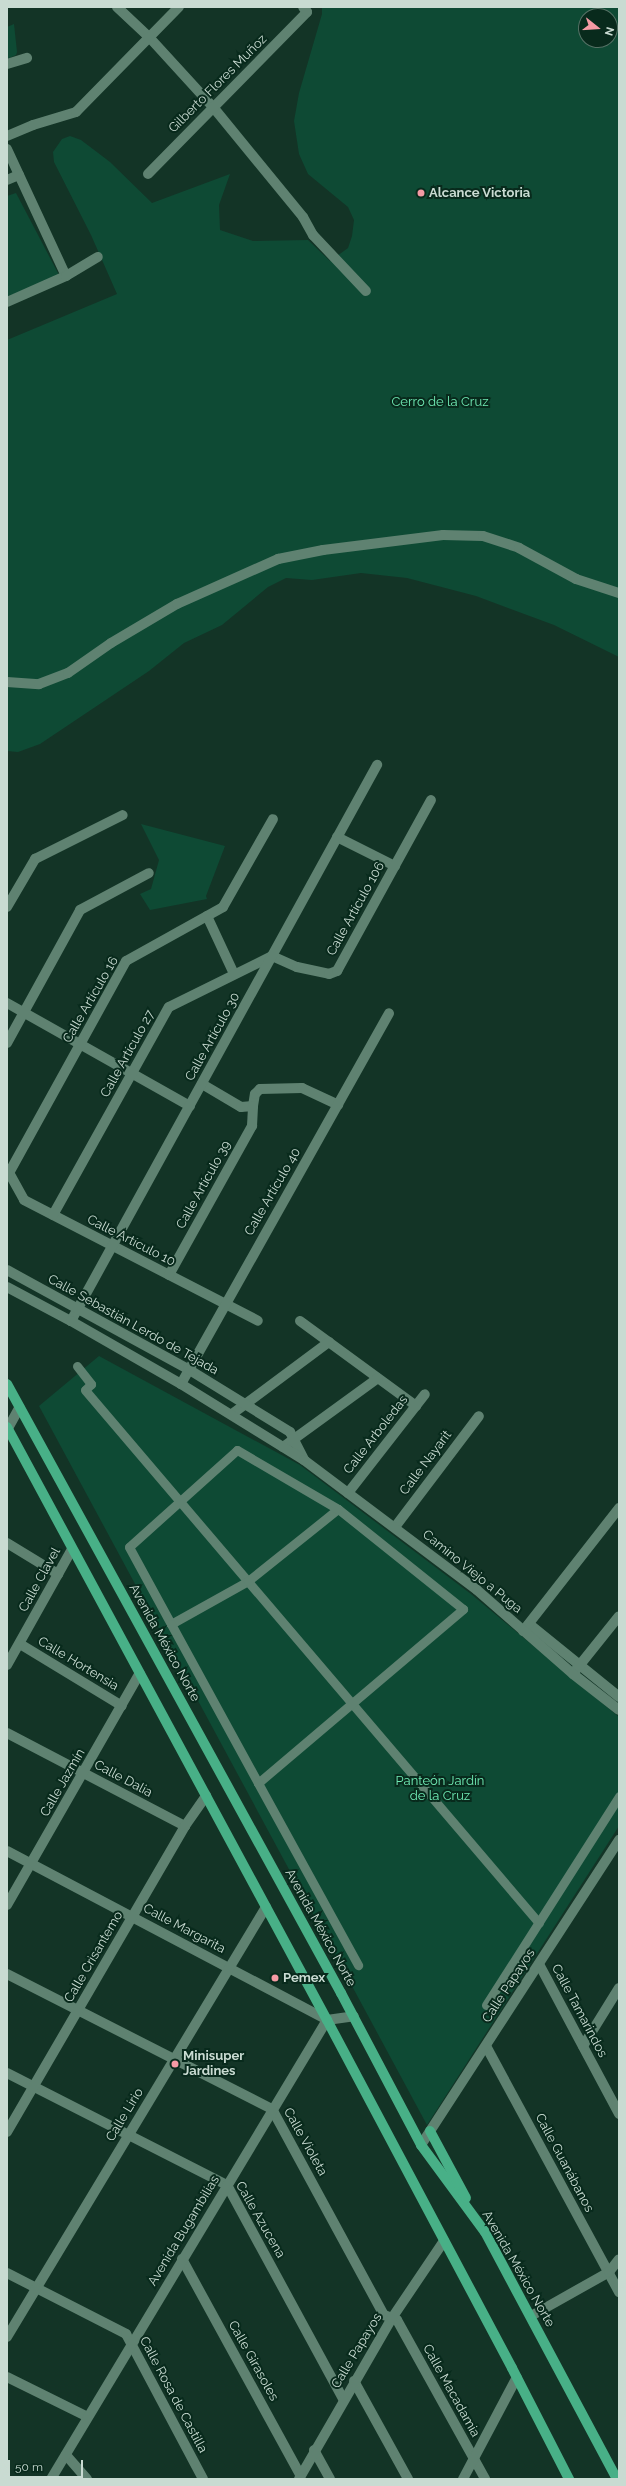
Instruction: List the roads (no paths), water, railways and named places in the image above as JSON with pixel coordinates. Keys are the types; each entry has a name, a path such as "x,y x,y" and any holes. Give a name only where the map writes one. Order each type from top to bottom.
{"main road":[{"name":"Avenida México Norte","path":"7,1384 354,2016 421,2145 485,2232 617,2479"},
{"path":"7,1428 327,2020 517,2377 569,2479"},
{"path":"430,2131 485,2232"}],"street":[{"path":"117,7 149,38 213,107 302,217 313,235 366,291"},
{"path":"7,136 33,125 76,112 179,7"},
{"name":"Gilberto Flores Muñoz","path":"148,174 305,10"},
{"path":"7,64 27,58"},
{"path":"7,149 66,276"},
{"path":"7,180 19,175"},
{"path":"7,302 66,276 98,257"},
{"path":"7,682 39,684 68,673 111,643 177,604 278,559 323,550 443,535 483,536 519,548 576,579 619,593"},
{"name":"Calle Artículo 30","path":"71,1321 377,765"},
{"name":"Calle Artículo 106","path":"272,956 297,967 329,974 337,971 431,800"},
{"path":"7,907 34,859 123,815"},
{"name":"Calle Artículo 16","path":"8,1171 126,961 223,907 273,819"},
{"path":"337,838 395,866"},
{"path":"7,1043 80,910 149,873"},
{"path":"207,916 234,974"},
{"name":"Calle Artículo 27","path":"53,1215 169,1007 272,956"},
{"path":"7,1003 190,1106"},
{"name":"Calle Artículo 40","path":"180,1384 390,1013"},
{"path":"202,1084 241,1107 253,1106 255,1094 260,1089 302,1088 338,1105"},
{"name":"Calle Artículo 39","path":"169,1275 252,1126 253,1106"},
{"name":"Calle Artículo 10","path":"8,1171 24,1200 258,1321"},
{"name":"Calle Sebastián Lerdo de Tejada","path":"7,1270 188,1369 290,1432 304,1460"},
{"name":"Calle Sebastián Lerdo de Tejada","path":"7,1287 71,1321 232,1414 304,1460"},
{"path":"300,1322 416,1406"},
{"path":"232,1414 329,1342"},
{"path":"77,1366 91,1384 85,1390 539,1923"},
{"path":"283,1447 378,1378"},
{"name":"Calle Arboledas","path":"348,1493 425,1394"},
{"path":"7,1428 20,1407"},
{"name":"Calle Nayarit","path":"395,1527 479,1416"},
{"path":"258,1783 463,1609 338,1509 237,1450 129,1547 258,1783 358,1965"},
{"name":"Camino Viejo a Puga","path":"304,1460 395,1527 526,1628 576,1670 619,1710"},
{"path":"526,1628 619,1508"},
{"path":"171,1624 248,1581 338,1509"},
{"path":"7,1543 58,1574"},
{"name":"Calle Clavel","path":"7,1665 72,1549"},
{"path":"619,1616 576,1670 619,1697"},
{"name":"Calle Hortensia","path":"20,1644 122,1706"},
{"name":"Calle Jazmín","path":"7,1905 140,1674"},
{"name":"Calle Dalia","path":"7,1733 185,1826"},
{"name":"Calle Crisantemo","path":"7,2132 185,1826 206,1796"},
{"path":"486,2005 619,1796"},
{"name":"Calle Papayos","path":"421,2145 619,1840"},
{"name":"Calle Margarita","path":"7,1851 327,2020"},
{"name":"Calle Lirio","path":"7,2337 173,2059 266,1907"},
{"name":"Calle Tamarindos","path":"539,1964 619,2114"},
{"name":"Calle Violeta","path":"7,1974 272,2109 384,2315 392,2318"},
{"path":"583,2046 619,1988"},
{"path":"327,2020 354,2016"},
{"name":"Avenida Bugambilias","path":"51,2479 272,2109 327,2020"},
{"name":"Calle Guanábanos","path":"486,2046 619,2292"},
{"name":"Calle Azucena","path":"7,2073 227,2185 343,2399"},
{"name":"Calle Papayos","path":"300,2477 343,2399 392,2318 444,2241"},
{"path":"531,2316 609,2272 619,2258"},
{"name":"Calle Girasoles","path":"182,2259 300,2477"},
{"name":"Calle Rosa de Castilla","path":"7,2274 126,2334 203,2479"},
{"name":"Calle Macadamia","path":"392,2318 397,2320 485,2479"},
{"path":"7,2377 88,2417"},
{"path":"463,2479 517,2377"},
{"path":"354,2381 408,2479"},
{"path":"314,2450 330,2479"},
{"path":"66,2455 87,2479"}],"place":[{"name":"Alcance Victoria","path":"421,193"},
{"name":"Pemex","path":"275,1978"},
{"name":"Minisuper Jardines","path":"175,2064"}],"park label":[{"name":"Cerro de la Cruz","path":"440,402"},
{"name":"Panteón Jardín de la Cruz","path":"440,1790"}]}
